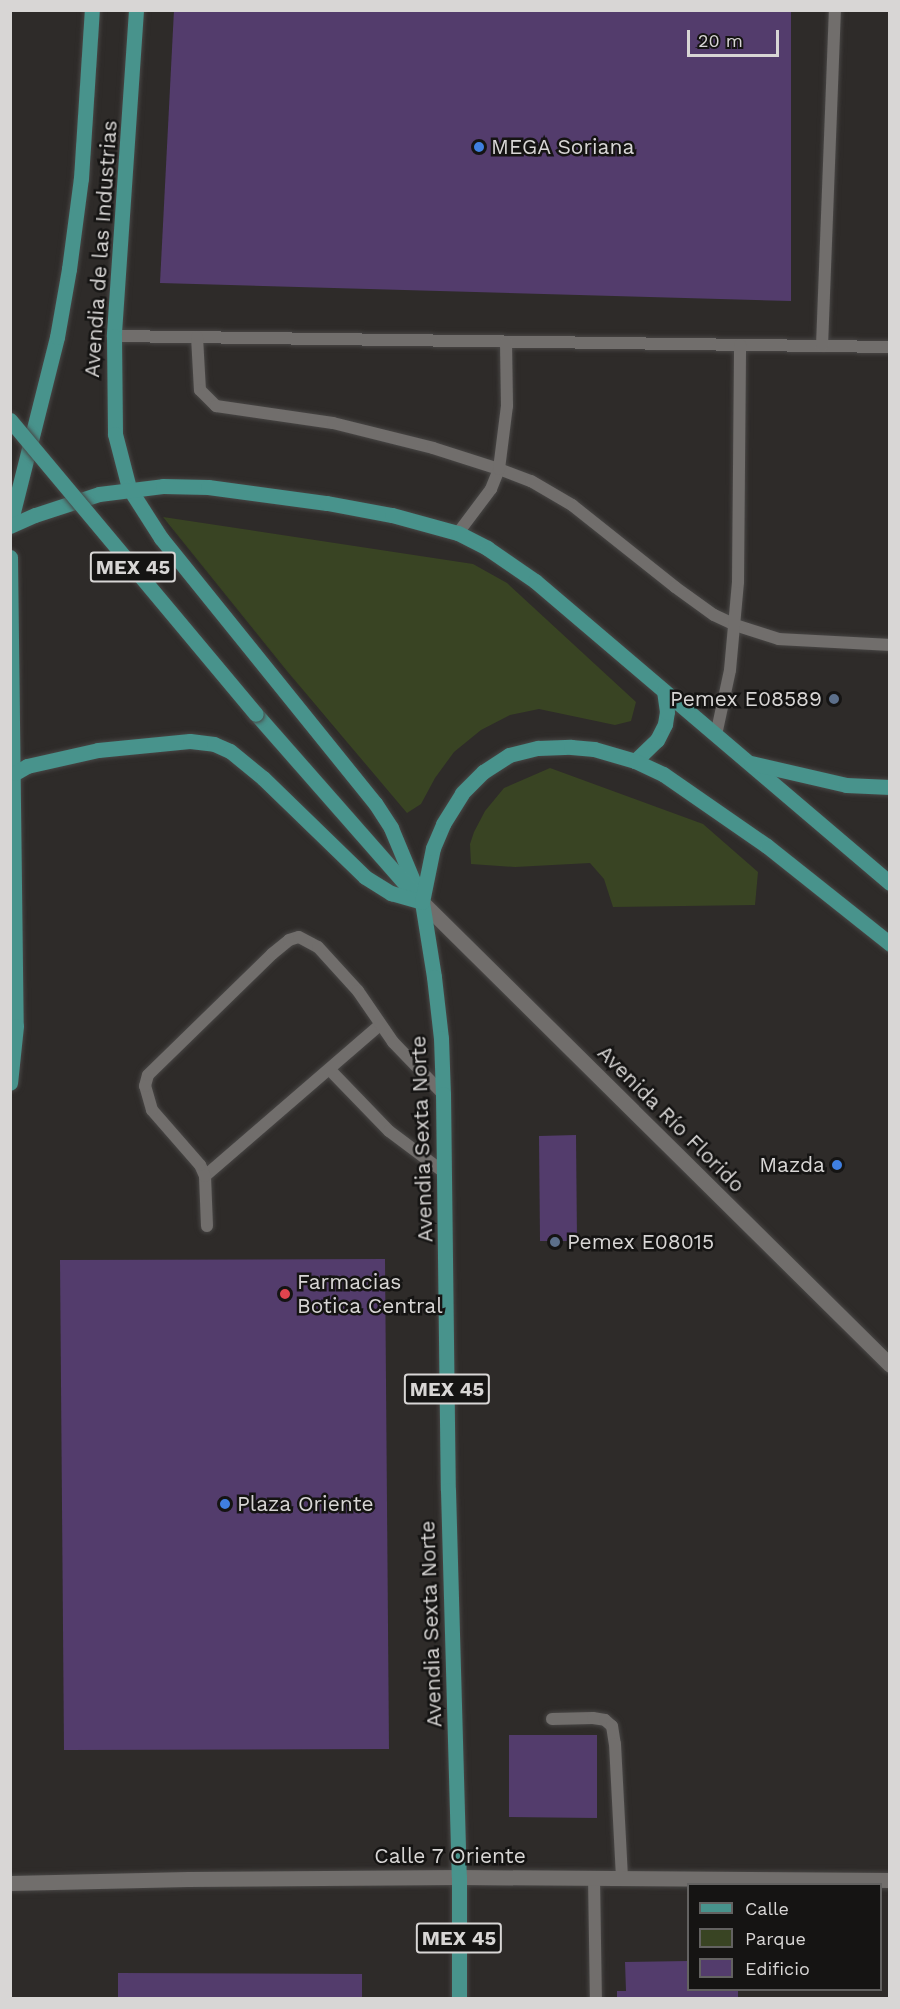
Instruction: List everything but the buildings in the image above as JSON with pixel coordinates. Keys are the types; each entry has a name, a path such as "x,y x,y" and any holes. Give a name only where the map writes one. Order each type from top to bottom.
{"main road":[{"name":"Avendia de las Industrias","path":"10,525 57,337 71,258 81,178 92,10"},
{"name":"Avendia de las Industrias","path":"136,10 114,336 115,434 129,488 161,538 375,803 401,846 422,903"},
{"name":"MEX 45","path":"10,420 256,714 422,903"},
{"path":"10,525 71,502 129,488 208,487 316,501 392,515 458,533 487,548 535,581 890,883"},
{"path":"10,557 15,773 16,1026 10,1083"},
{"path":"635,761 657,740 665,724 667,712 664,691"},
{"path":"15,773 27,766 99,750 190,741 214,744 230,751 263,778 364,877 391,892 422,903 433,848 443,824 462,793 483,772 509,756 538,748 594,749 635,761 663,774 722,814 890,944"},
{"path":"747,762 846,784 890,787"},
{"name":"Avendia Sexta Norte","path":"422,903 441,1038 445,1173 448,1490 459,1877"},
{"name":"MEX 45","path":"459,1877 459,1998"}],"street":[{"name":"Avenida Río Florido","path":"422,903 890,1365"},
{"name":"Calle 7 Oriente","path":"10,1883 188,1878 459,1877 890,1880"}],"lane":[{"path":"822,346 835,10"},
{"path":"114,336 890,347"},
{"path":"197,337 200,390 216,406 333,423 434,448 499,469 531,481 572,505 675,587 714,615 735,625 778,639 890,645"},
{"path":"458,533 490,489 499,469 507,406 506,342"},
{"path":"716,735 730,670 735,625 740,345"},
{"path":"207,1226 205,1176 200,1165 152,1110 145,1086 148,1075 281,945 299,937 310,940 358,991 380,1025 443,1094"},
{"path":"205,1176 380,1025"},
{"path":"330,1070 389,1131 445,1173"},
{"path":"552,1719 594,1718 605,1720 612,1726 615,1744 622,1877"},
{"path":"594,1877 596,1998"}],"green space":[{"path":"163,517 473,564 507,583 636,702 631,721 615,725 539,709 510,715 481,730 454,752 435,778 421,804 407,813 287,671"},
{"path":"550,768 703,824 758,872 755,905 613,907 604,879 590,863 515,867 471,864 470,844 485,811 504,788"}],"place":[{"name":"MEGA Soriana","path":"479,147"},
{"name":"Pemex E08589","path":"834,699"},
{"name":"Mazda","path":"837,1165"},
{"name":"Pemex E08015","path":"555,1242"},
{"name":"Farmacias Botica Central","path":"285,1294"},
{"name":"Plaza Oriente","path":"225,1504"}]}
